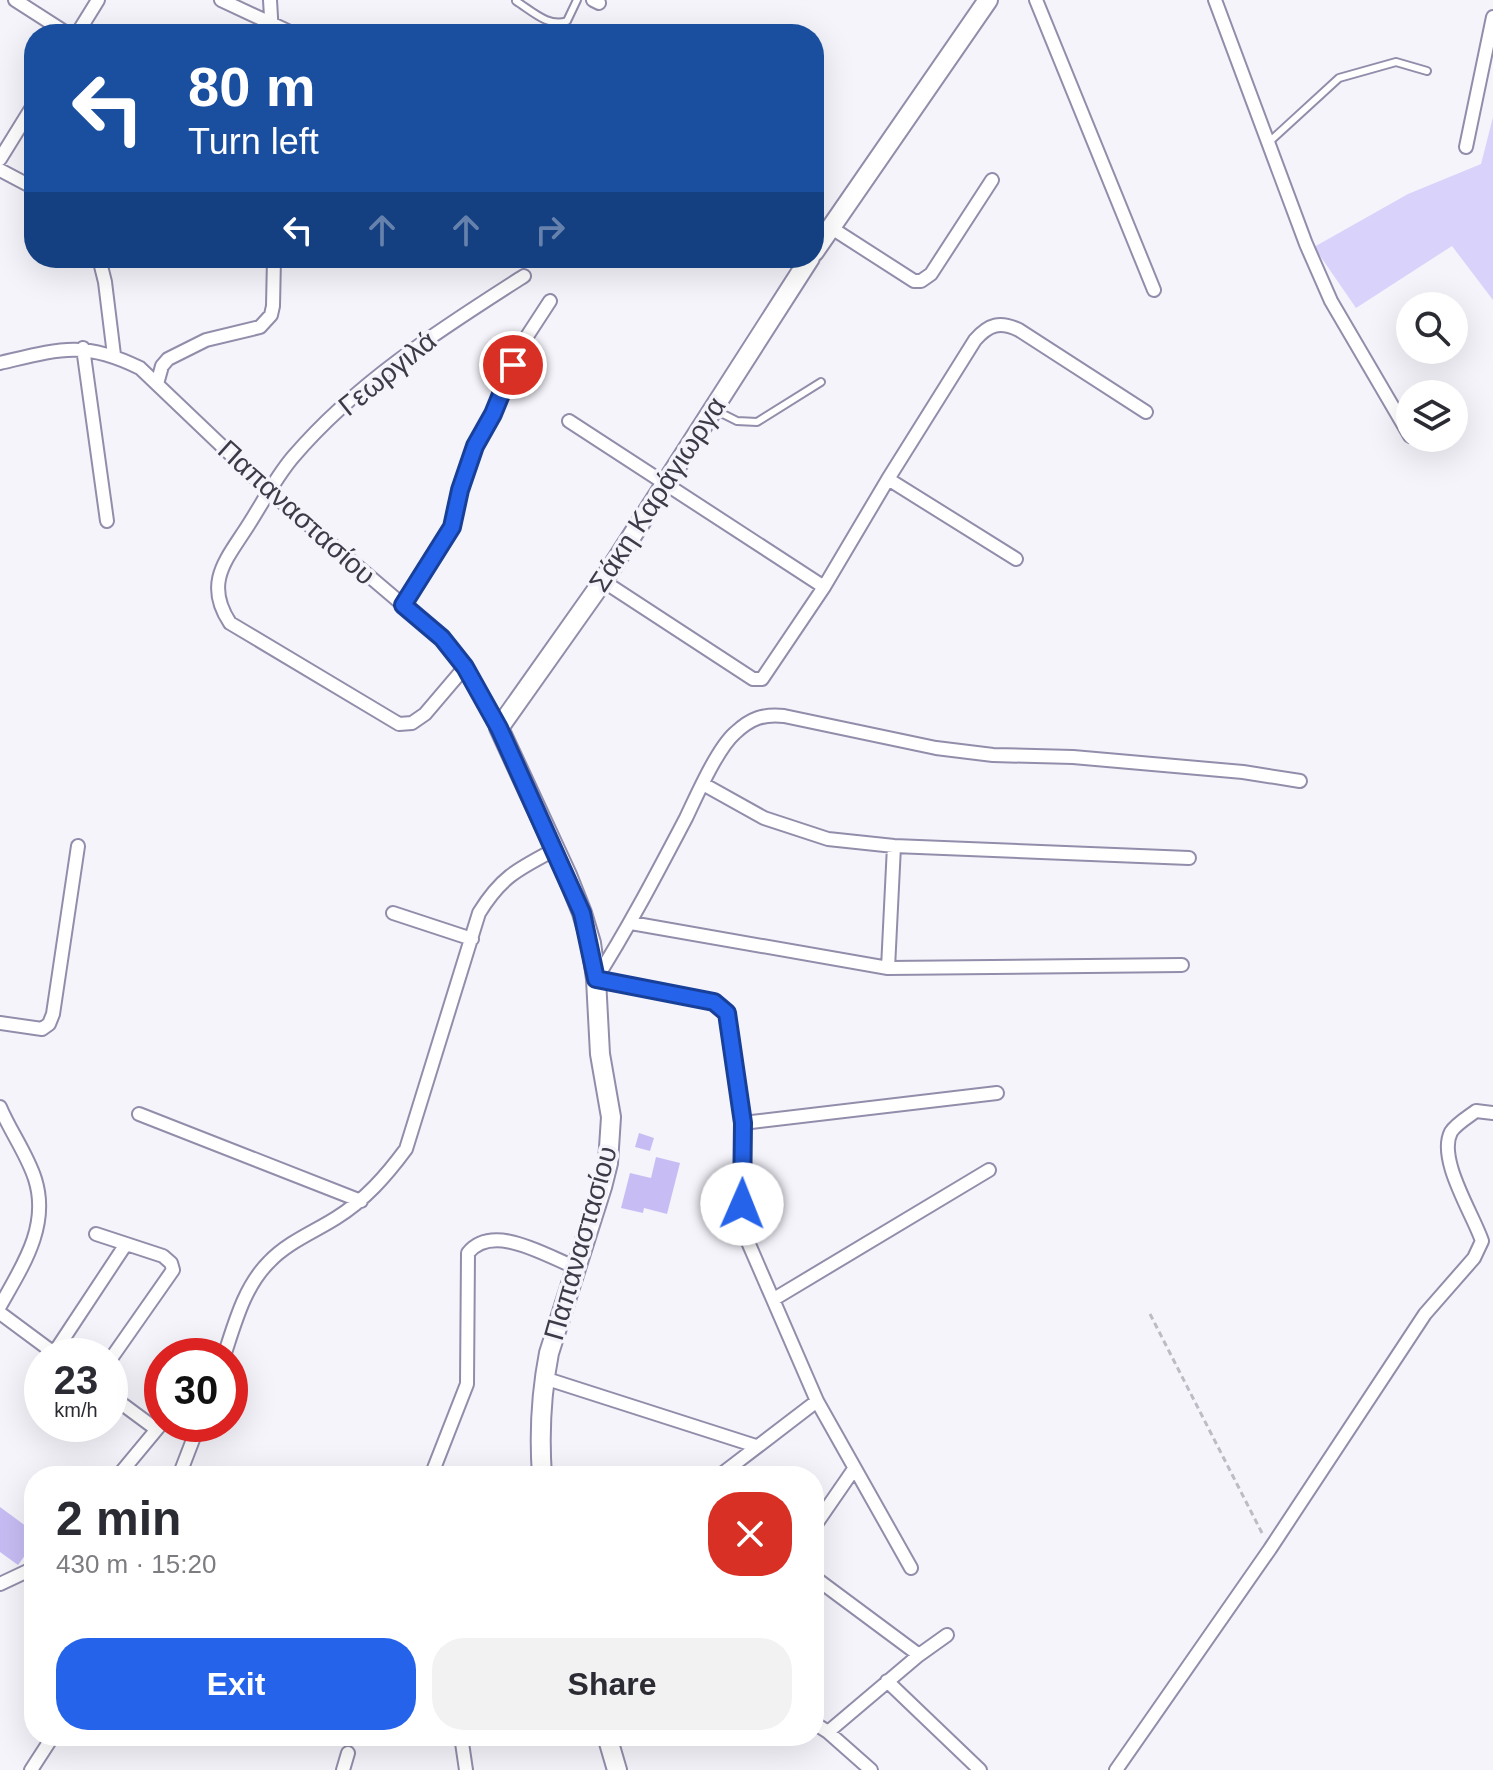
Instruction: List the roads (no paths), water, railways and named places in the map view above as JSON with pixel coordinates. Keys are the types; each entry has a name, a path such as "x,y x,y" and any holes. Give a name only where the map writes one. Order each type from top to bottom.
{"street":[{"path":"15,0 52,24"},
{"path":"83,24 98,0"},
{"path":"221,0 263,24"},
{"path":"270,0 272,24"},
{"path":"824,236 988,0"},
{"path":"1036,0 1154,290"},
{"path":"1215,0 1331,301 1396,413"},
{"path":"1466,147 1493,17"},
{"path":"0,159 4,143 24,117"},
{"path":"0,170 24,183"},
{"path":"830,227 914,281 921,281 931,274 992,180"},
{"path":"102,268 114,355"},
{"path":"157,384 162,366 168,359 206,340 260,327 271,315 274,268"},
{"name":"Σάκη Καράγιωργα","path":"499,728 603,581 804,268"},
{"name":"Γεωργιλά","path":"465,667 425,714 412,723 399,724 230,623 221,609 218,577 227,557 292,458 364,385 438,331 524,276"},
{"path":"403,605 452,527 460,490 475,446 493,414 522,344 550,301"},
{"path":"603,581 753,679 762,679 824,587 975,340 986,328 997,324 1019,330 1146,412"},
{"path":"83,348 107,521"},
{"name":"Παπαναστασίου","path":"0,363 83,348 114,355 140,368 270,492 442,638 465,667 499,728 582,913 596,979 597,1020 611,1117 611,1138 602,1187 549,1353 539,1439 541,1466"},
{"path":"569,421 824,587"},
{"path":"888,479 1016,559"},
{"path":"911,1568 817,1401 752,1252 744,1225 743,1123 729,1024 722,1007 707,1000 596,979 631,923 731,735 752,718 766,714 979,754 1073,757 1243,772 1300,781"},
{"path":"703,784 784,827 828,839 894,846 1189,858"},
{"path":"0,1023 42,1029 49,1024 78,846"},
{"path":"888,968 894,846"},
{"path":"231,1338 249,1288 269,1262 291,1243 361,1201 387,1176 406,1149 479,913 494,889 515,871 554,850"},
{"path":"393,913 472,939"},
{"path":"631,923 888,968 1182,965"},
{"path":"743,1123 997,1093"},
{"path":"0,1107 5,1129 35,1179 39,1198 37,1228 28,1257 0,1306"},
{"path":"1116,1770 1270,1549 1425,1314 1474,1258 1482,1241 1475,1218 1457,1186 1448,1152 1451,1132 1464,1120 1476,1111 1493,1113"},
{"path":"139,1114 361,1201"},
{"path":"774,1299 989,1170"},
{"path":"96,1234 163,1256 171,1263 173,1270 125,1338"},
{"path":"435,1466 467,1384 468,1253 481,1241 500,1238 577,1268"},
{"path":"66,1338 126,1244"},
{"path":"0,1313 34,1338"},
{"path":"544,1378 756,1446"},
{"path":"731,1466 817,1401"},
{"path":"126,1466 146,1442"},
{"path":"183,1466 192,1442"},
{"path":"824,1512 854,1469"},
{"path":"0,1584 24,1573"},
{"path":"824,1584 919,1655"},
{"path":"828,1732 947,1635"},
{"path":"887,1681 980,1770"},
{"path":"824,1729 871,1770"},
{"path":"31,1770 47,1746"},
{"path":"462,1746 466,1770"},
{"path":"610,1746 617,1770"},
{"path":"343,1770 348,1753"}],"lane":[{"path":"516,1 552,24 562,24 567,21 577,0"},
{"path":"1268,143 1339,78 1396,62 1427,71"},
{"path":"712,409 737,421 757,422 821,382"}]}
